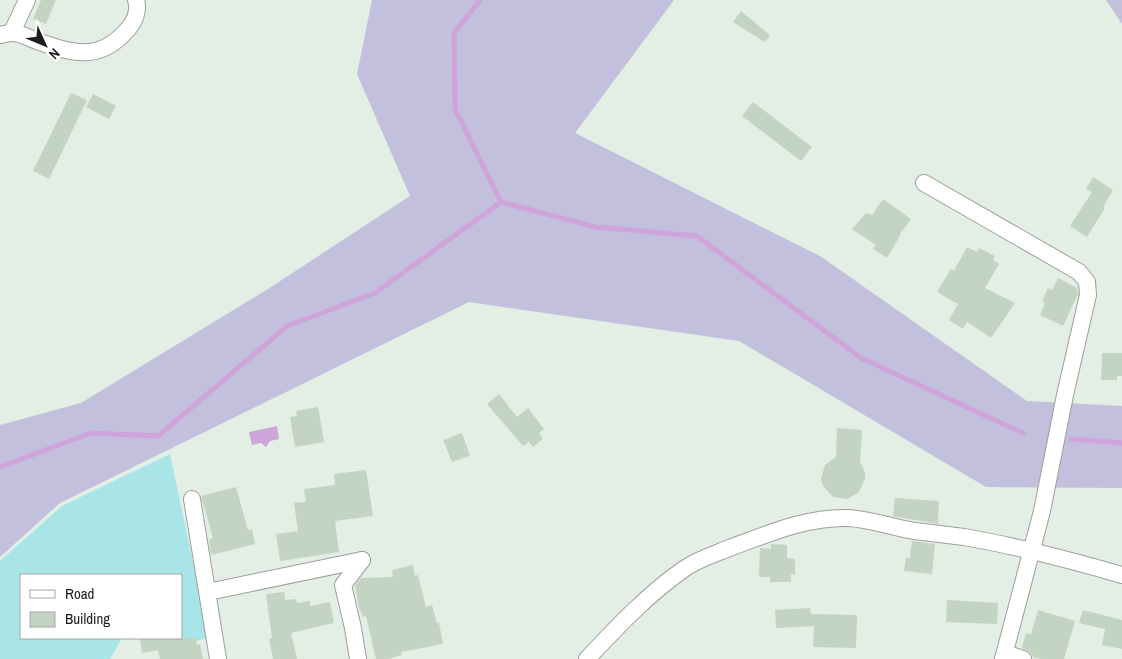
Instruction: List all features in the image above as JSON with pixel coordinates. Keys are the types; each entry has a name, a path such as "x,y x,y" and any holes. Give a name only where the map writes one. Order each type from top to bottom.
{"street":[{"path":"27,0 6,33 61,50 84,52 105,49 117,41 131,25 137,13 136,0"},
{"path":"924,183 1079,272 1087,282 1088,295 1065,395 1042,512 1004,656 1023,659"},
{"path":"192,499 218,659"},
{"path":"587,659 613,631 652,595 691,564 774,531 804,522 849,518 876,522 912,530 965,537 1032,551 1122,575"},
{"path":"208,592 362,560 343,585 354,628 358,659"}],"shaded area":[{"path":"372,0 674,0 575,133 820,256 1027,401 1122,406 1122,488 986,487 739,341 469,302 60,503 0,557 0,425 81,403 268,289 410,196 357,74"},
{"path":"1106,0 1122,0 1122,24"},
{"path":"277,426 279,439 270,441 266,447 261,443 252,445 249,432"},
{"path":"170,454 209,638 159,649 157,639 182,639 182,574 20,574 20,639 121,639 110,659 0,659 0,561 62,506"}],"building":[{"path":"41,0 56,0 46,24 33,19"},
{"path":"741,11 770,35 765,42 733,22"},
{"path":"71,93 87,100 49,179 33,171"},
{"path":"93,94 116,106 109,119 86,107"},
{"path":"753,102 812,147 801,161 742,116"},
{"path":"1093,177 1113,190 1103,207 1105,208 1087,237 1070,226 1092,192 1086,189"},
{"path":"883,199 911,219 900,234 887,258 873,249 876,245 852,229 866,213 872,215"},
{"path":"967,247 977,252 979,248 995,256 993,260 999,264 985,288 1015,303 991,338 967,322 963,329 949,320 958,304 937,292 951,269 954,271"},
{"path":"1058,278 1077,288 1078,294 1063,326 1040,315 1045,303 1042,301 1048,288 1052,290"},
{"path":"1102,353 1122,353 1122,376 1117,376 1117,380 1101,380"},
{"path":"499,394 517,417 528,408 544,429 539,433 543,439 533,447 529,442 523,446 487,404"},
{"path":"318,407 324,442 295,447 290,417 297,416 296,411"},
{"path":"837,428 862,430 860,462 865,472 865,479 859,492 847,499 833,497 823,486 821,479 825,465 836,457"},
{"path":"462,433 470,456 452,462 443,440"},
{"path":"366,470 373,516 335,521 339,552 280,561 276,534 298,531 294,503 306,502 304,489 335,485 334,474"},
{"path":"236,487 248,530 252,529 255,544 211,555 209,539 213,538 201,496"},
{"path":"895,498 939,501 938,524 893,516"},
{"path":"912,541 935,544 932,574 904,571 906,558 910,558"},
{"path":"771,544 787,545 787,558 795,559 795,575 791,574 791,582 770,582 770,577 759,577 760,548 771,549"},
{"path":"413,565 415,576 418,575 426,607 432,605 437,623 439,623 443,644 401,652 402,655 388,659 376,659 366,616 363,617 359,608 355,586 361,578 393,577 392,570"},
{"path":"284,592 285,600 296,599 297,603 310,601 310,606 330,602 334,623 291,633 297,659 273,659 269,639 272,638 266,594"},
{"path":"947,600 998,603 997,624 946,622"},
{"path":"810,608 811,614 857,615 856,648 813,647 814,626 776,628 775,610"},
{"path":"1038,610 1075,621 1064,659 1033,657 1030,652 1022,648 1026,633 1031,634"},
{"path":"1083,610 1122,620 1122,649 1102,645 1105,629 1079,623"},
{"path":"196,638 197,645 200,644 203,659 160,659 158,650 142,653 140,639"}],"waterway":[{"path":"0,467 91,433 158,436 287,326 375,293 501,202 455,109 454,33 480,0"},
{"path":"501,202 596,227 697,236 861,358 1023,433"},
{"path":"1071,439 1122,443"}]}
